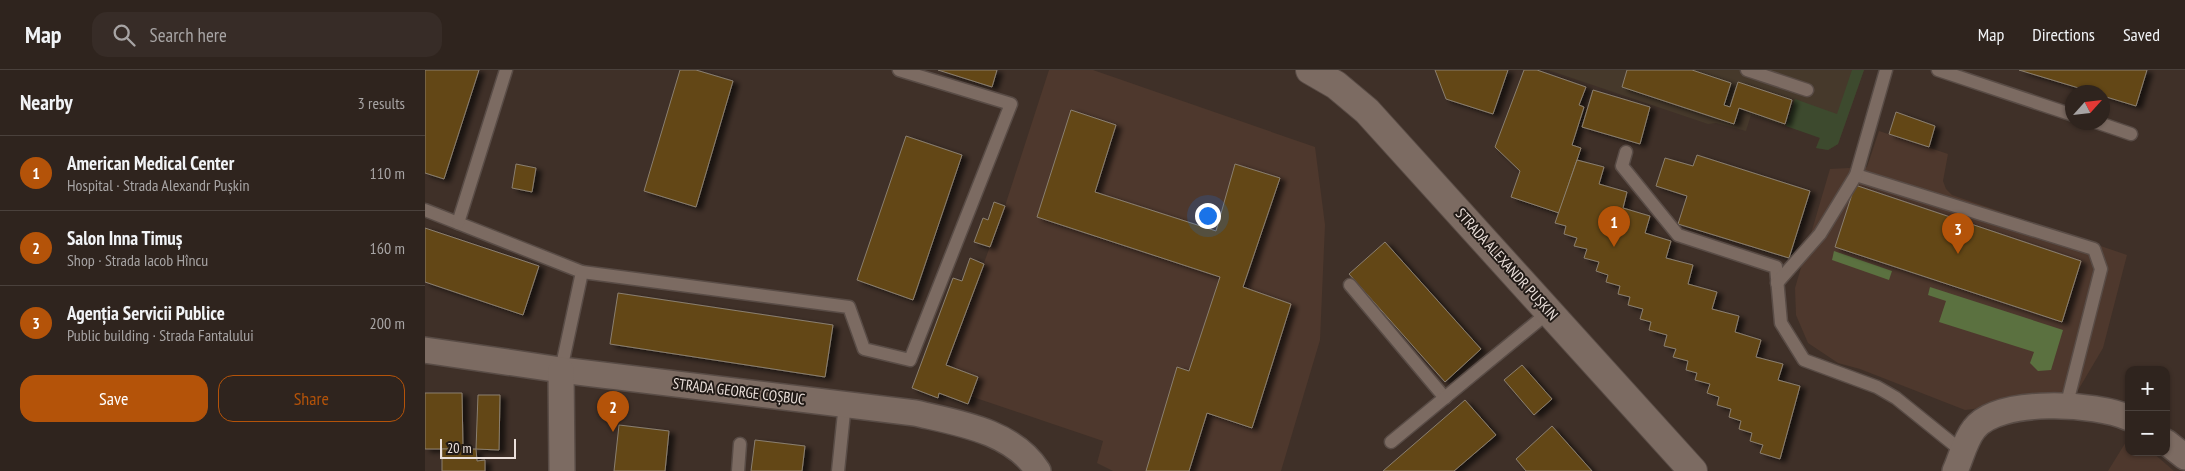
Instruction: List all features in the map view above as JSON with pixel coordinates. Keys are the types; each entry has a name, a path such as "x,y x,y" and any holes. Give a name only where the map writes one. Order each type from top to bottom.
{"main road":[{"name":"STRADA ALEXANDR PUȘKIN","path":"1310,70 1336,86 1367,111 1693,471"}],"street":[{"name":"STRADA GEORGE COȘBUC","path":"425,350 561,370 915,413 957,423 1016,446 1031,460 1038,471"},
{"path":"561,370 562,471"},
{"path":"1959,462 1974,428 1986,418 2016,407 2089,407 2116,412 2125,416"}],"lane":[{"path":"458,223 506,70"},
{"path":"425,210 582,272 849,307 864,349 910,360 1011,104 899,70"},
{"path":"1747,70 1807,90"},
{"path":"1777,283 1820,234 1856,175 1886,70"},
{"path":"1938,70 2065,112"},
{"path":"2110,127 2131,134"},
{"path":"1626,152 1622,166 1678,235 1776,267 1781,323 1804,360 1877,387 1896,398 1959,462"},
{"path":"1856,175 2094,248 2101,269 2066,407"},
{"path":"561,370 582,272"},
{"path":"1350,285 1445,398"},
{"path":"1391,442 1550,311"},
{"path":"839,471 845,404"},
{"path":"738,471 740,444"}],"shaded area":[{"path":"1049,70 1093,70 1315,147 1325,225 1320,340 1281,471 1113,471 1097,463 1103,441 970,396 978,377 946,365 1005,206"},
{"path":"1548,70 1864,70 1838,144 1828,150 1816,148 1820,137 1751,115 1746,131 1716,123 1708,124"},
{"path":"1879,131 1948,154 1943,181 1946,189 1952,195 2127,255 2103,348 2074,397 1965,410 1860,369 1838,363 1808,343 1796,315 1795,288 1830,169 1867,167"},
{"path":"2125,443 2125,456 2157,456 2174,471 2108,471"}],"green space":[{"path":"1852,70 1864,70 1838,144 1828,150 1816,148 1820,138 1786,126 1795,99 1837,114"},
{"path":"1834,251 1892,271 1889,280 1832,260"},
{"path":"1930,287 2063,330 2051,370 2038,371 2030,363 2034,352 1939,322 1946,301 1928,295"}],"building":[{"path":"425,70 479,70 444,179 425,173"},
{"path":"680,70 696,70 733,81 696,207 644,191"},
{"path":"938,70 997,70 992,87"},
{"path":"1435,70 1508,70 1493,114 1446,99"},
{"path":"1524,70 1537,70 1586,87 1579,105 1584,107 1572,145 1581,148 1559,213 1511,197 1520,171 1495,147"},
{"path":"1627,70 1692,70 1731,83 1724,105 1730,107 1738,82 1792,100 1785,124 1739,108 1734,124 1622,87"},
{"path":"2019,70 2147,70 2136,106 2110,98 2110,85 2069,85"},
{"path":"1593,90 1650,107 1640,144 1582,127"},
{"path":"1071,110 1116,125 1095,192 1216,231 1235,164 1280,178 1243,287 1291,304 1252,428 1207,413 1189,471 1146,471 1177,367 1189,371 1220,277 1037,217"},
{"path":"1896,112 1935,126 1929,147 1889,134"},
{"path":"906,136 962,155 913,300 857,280"},
{"path":"1697,155 1810,191 1789,258 1678,224 1687,196 1656,186 1665,158 1693,166"},
{"path":"1577,160 1604,167 1599,184 1627,192 1623,208 1650,216 1645,233 1671,241 1666,258 1693,265 1688,284 1717,292 1712,309 1739,316 1735,332 1761,340 1756,357 1783,364 1778,380 1800,386 1780,459 1760,453 1763,445 1750,441 1752,433 1739,429 1741,421 1729,417 1731,409 1717,405 1719,397 1707,393 1710,384 1695,380 1697,373 1686,370 1688,361 1673,357 1676,349 1664,346 1667,335 1649,330 1651,322 1640,319 1643,309 1628,305 1630,297 1618,294 1620,286 1606,282 1608,275 1596,271 1599,262 1584,258 1587,249 1574,246 1577,238 1564,234 1566,226 1555,223"},
{"path":"516,164 536,168 532,192 512,188"},
{"path":"1855,185 2081,261 2062,322 1835,247"},
{"path":"994,202 1005,206 990,247 974,242 983,218 988,220"},
{"path":"425,228 539,266 523,315 425,282"},
{"path":"1385,242 1481,349 1445,382 1349,274"},
{"path":"970,258 984,264 946,365 978,377 968,404 939,393 938,398 912,388 953,278 962,281"},
{"path":"618,293 833,325 825,377 610,344"},
{"path":"1522,365 1552,399 1534,415 1504,380"},
{"path":"425,393 462,393 463,449 425,449"},
{"path":"478,395 500,395 499,450 476,449"},
{"path":"1465,400 1496,435 1454,471 1383,471"},
{"path":"619,425 669,431 665,471 614,471"},
{"path":"1552,426 1592,471 1526,471 1516,459"},
{"path":"755,440 805,446 802,471 751,471"},
{"path":"442,449 476,449 477,461 485,460 485,471 442,471"}],"place":[{"name":"American Medical Center","path":"1614,247"},
{"name":"Agenția Servicii Publice","path":"1958,254"},
{"name":"Salon Inna Timuș","path":"613,432"}]}
